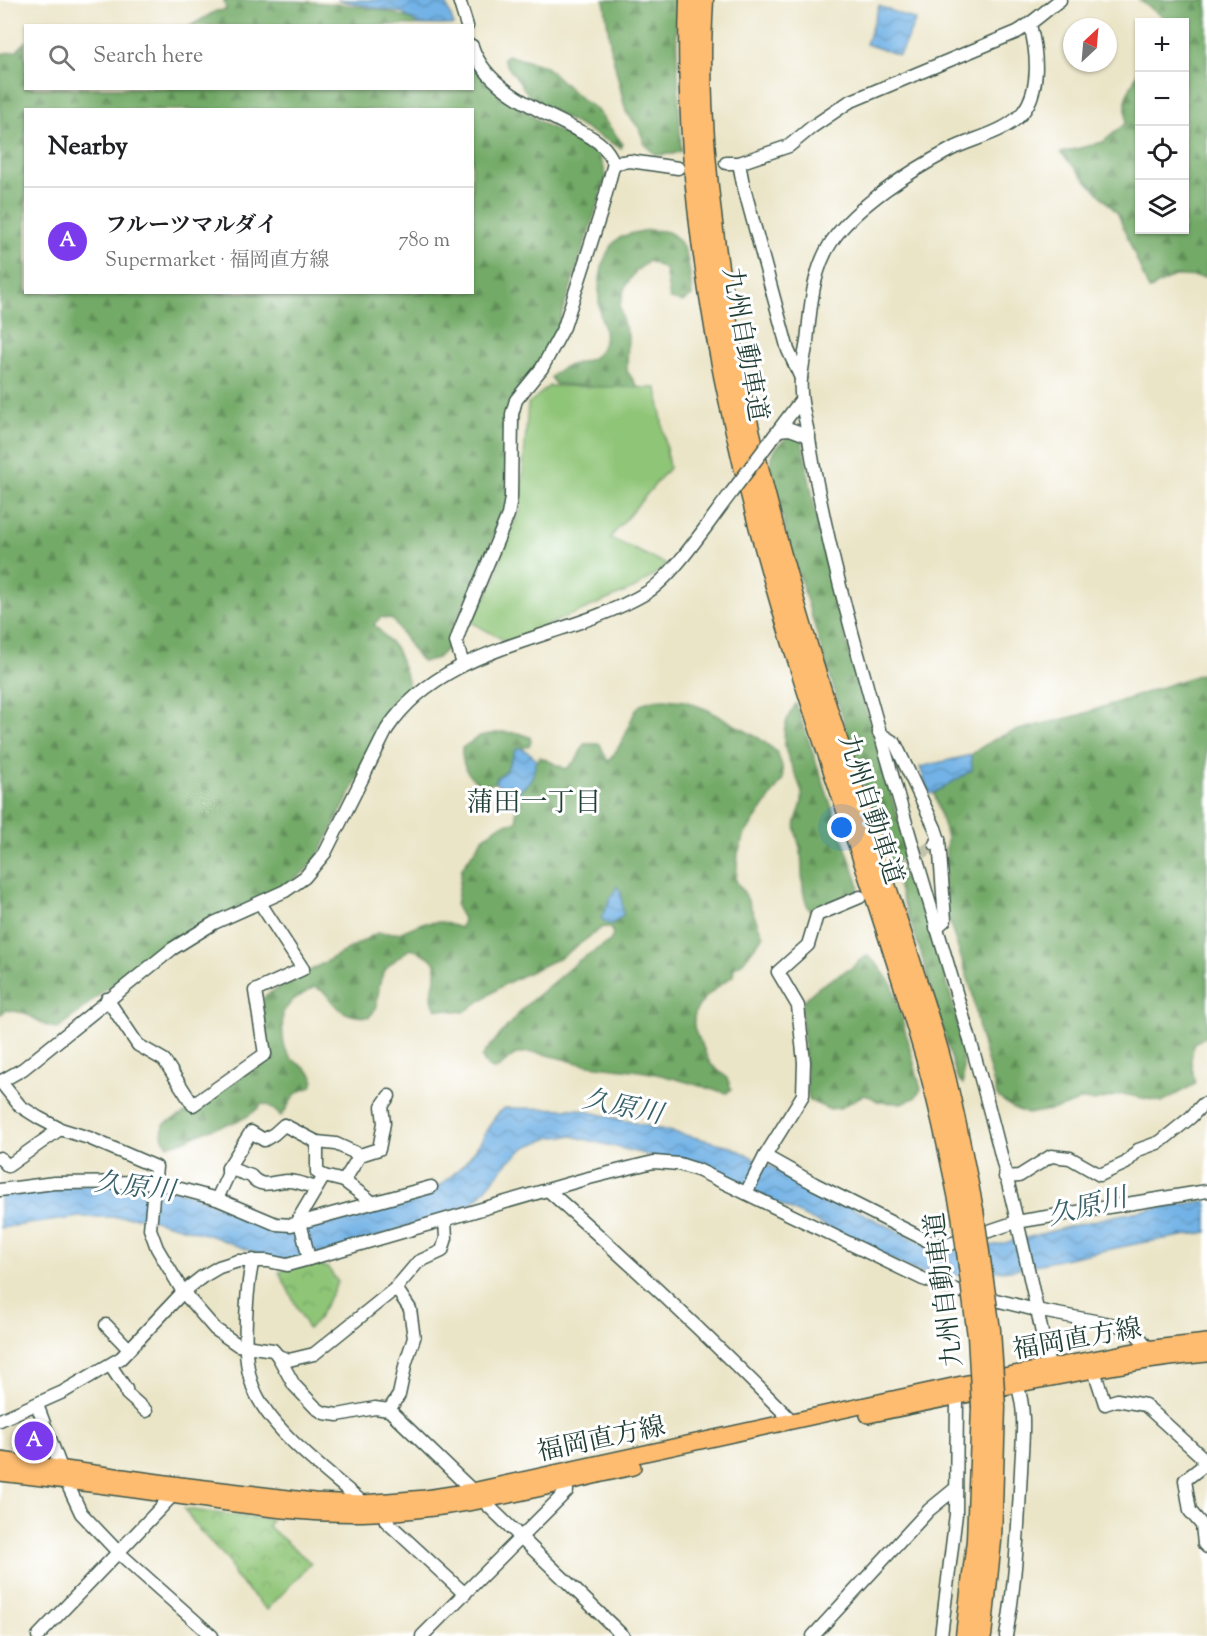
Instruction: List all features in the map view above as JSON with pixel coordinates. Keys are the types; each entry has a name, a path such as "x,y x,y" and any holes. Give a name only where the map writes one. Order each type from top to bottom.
{"highway":[{"name":"九州自動車道","path":"689,0 687,56 694,176 712,309 749,489 793,648 920,1039 944,1134 968,1212 990,1320 988,1407 992,1540 982,1636"},
{"name":"九州自動車道","path":"704,0 702,55 704,112 712,206 726,306 748,421 811,654 944,1067 962,1146 968,1212"},
{"name":"九州自動車道","path":"965,1636 988,1407"}],"main road":[{"name":"福岡直方線","path":"1093,1365 1146,1349 1207,1342"},
{"name":"福岡直方線","path":"0,1460 63,1475 173,1495 281,1509 339,1513 409,1511 957,1385 1093,1365 1207,1354"},
{"name":"福岡直方線","path":"0,1473 63,1475 315,1502 363,1503 478,1496 566,1482 957,1396 1017,1385 1050,1372"}],"street":[{"path":"459,0 466,24"},
{"path":"726,164 739,163 789,146 849,102 1030,25 1060,0"},
{"path":"1030,25 1035,78 1033,93 1021,115 1013,122 952,149 896,183 856,213 821,258 801,378 801,400 816,481 841,592 879,733 971,1042 1030,1279 1050,1372"},
{"path":"463,663 456,642 460,627 508,515 511,498 512,414 516,400 542,368 564,327 601,212 614,163 607,151 596,140 526,103 499,84 481,67 474,51"},
{"path":"614,163 630,161 678,168"},
{"path":"739,163 788,350 801,378"},
{"path":"623,1636 389,1410 375,1408 338,1415 324,1413 316,1408 294,1385 273,1350 238,1345 215,1329 183,1292 157,1248 150,1229 156,1167 89,1138 60,1129 20,1106 0,1082 23,1069 172,949 214,923 285,891 317,866 387,729 397,714 416,696 463,663 623,605 648,592 671,571 801,400"},
{"path":"776,433 790,429 809,436"},
{"path":"879,733 895,743 937,842 945,920 936,928"},
{"path":"748,1190 765,1156 795,1110 803,1095 805,1084 798,1006 778,972 808,945 817,915 860,897"},
{"path":"108,999 138,1046 164,1060 193,1105 265,1054 255,991 303,969 260,903"},
{"path":"344,1181 360,1155 379,1149 384,1123 382,1106 389,1096"},
{"path":"1005,1177 1019,1176 1051,1156 1070,1158 1100,1175 1106,1173 1126,1163 1138,1150 1160,1142 1203,1104"},
{"path":"217,1199 228,1175 228,1168 251,1132 264,1140 284,1125 317,1142 336,1144 360,1155"},
{"path":"0,1158 8,1166 60,1129"},
{"path":"317,1142 317,1172 344,1181 372,1202"},
{"path":"765,1156 936,1245 950,1244 1016,1222 1207,1191"},
{"path":"0,1420 38,1405 121,1358 183,1292 219,1267 238,1261 253,1260 287,1265 549,1191 594,1176 654,1162 679,1164 748,1190 923,1280 959,1292 1036,1310 1132,1328 1144,1342 1146,1349"},
{"path":"228,1168 270,1185 287,1180 316,1188"},
{"path":"309,1259 299,1218 324,1176"},
{"path":"0,1190 54,1183 155,1182 217,1199 276,1224 291,1225 431,1187"},
{"path":"549,1191 709,1337 792,1422"},
{"path":"278,1356 289,1360 314,1354 344,1332 396,1288 418,1262 442,1251 446,1238 445,1221"},
{"path":"253,1260 249,1276 245,1346 252,1385 262,1407 299,1448 363,1503"},
{"path":"389,1410 399,1395 414,1338 410,1309 396,1288"},
{"path":"106,1325 129,1349"},
{"path":"110,1365 127,1394 146,1411"},
{"path":"1093,1365 1105,1404 1117,1400 1145,1405 1202,1457 1203,1466 1185,1480 1190,1511 1202,1525 1204,1544 1207,1547"},
{"path":"1006,1636 1018,1533 1022,1444 1021,1396 1017,1385"},
{"path":"941,1636 956,1514 957,1396"},
{"path":"38,1405 63,1475 81,1513 118,1553 212,1636"},
{"path":"422,1636 567,1491 566,1482"},
{"path":"813,1636 928,1510 956,1488"},
{"path":"38,1636 173,1495"},
{"path":"384,1512 386,1521 465,1594"}],"green space":[{"path":"224,0 327,3 382,11 404,17 417,24 193,24 216,11 226,10"},
{"path":"604,0 675,0 681,151 656,155 645,145 639,128 626,112 611,49"},
{"path":"1139,0 1207,0 1207,277 1174,276 1149,290 1118,214 1061,153 1103,142 1126,123 1126,97 1135,78 1135,234 1189,234 1189,18 1165,18"},
{"path":"24,43 24,90 474,90 474,67 488,84 542,123 592,149 599,156 606,179 555,335 531,375 520,387 508,503 452,629 447,648 437,658 423,662 392,619 381,617 374,624 396,649 408,680 410,695 394,709 318,856 303,873 282,888 181,936 104,991 58,1029 45,1025 25,1013 6,1010 0,1015 0,54 17,51"},
{"path":"507,55 545,66 581,99 596,109 622,143 621,148 530,97 505,63 503,58"},
{"path":"649,230 668,232 681,243 688,260 692,296 682,302 670,299 665,269 649,261 636,271 625,287 620,305 628,335 627,371 640,390 555,384 551,377 558,371 593,357 603,345 599,284 607,254 618,239 625,235"},
{"path":"549,386 657,388 669,468 610,538 668,565 635,588 507,642 471,622 496,579 504,543 520,511 528,404"},
{"path":"791,437 802,441 825,560 855,673 953,1004 963,1051 963,1084 957,1078 920,950 863,784 789,543 770,464 777,447"},
{"path":"1207,672 1207,1036 1194,1043 1191,1061 1195,1084 1162,1102 1123,1094 1094,1101 1081,1100 1061,1108 1028,1114 1013,1108 997,1096 980,1035 972,991 942,900 947,838 934,793 971,770 971,755 997,738 1079,715"},
{"path":"665,699 685,701 708,710 760,739 777,752 782,766 783,779 745,834 738,853 736,881 745,894 763,936 743,962 734,968 733,976 701,1003 694,1017 696,1034 708,1059 729,1083 731,1089 727,1093 651,1073 587,1065 527,1052 516,1054 494,1070 487,1066 482,1058 486,1051 525,1006 578,961 610,941 613,934 610,928 603,927 563,956 505,984 464,1012 436,1009 432,1000 436,975 433,961 425,954 410,949 386,968 381,978 376,1007 369,1017 343,1012 325,993 314,987 293,1000 283,1012 282,1023 287,1052 290,1057 310,1072 314,1080 312,1086 297,1093 281,1116 268,1105 262,1104 249,1116 168,1145 162,1136 164,1124 207,1102 267,1057 262,1001 266,995 377,933 399,933 422,923 442,922 461,928 463,919 456,906 462,868 483,838 499,826 517,821 514,794 530,780 536,761 540,757 566,769 577,759 584,744 600,744 608,762 617,750 636,709 646,702"},
{"path":"796,704 859,886 857,891 810,911 803,890 801,853 795,829 802,794 786,752 784,738 787,720"},
{"path":"501,732 518,733 530,737 531,742 529,746 516,750 506,771 497,777 495,783 480,783 474,780 466,769 462,748 480,736"},
{"path":"868,956 893,986 921,1089 915,1098 902,1103 879,1102 863,1095 840,1108 828,1109 810,1101 808,1095 801,1005 816,989"},
{"path":"317,1265 328,1268 338,1282 316,1322 308,1329 279,1272 296,1267"},
{"path":"184,1509 272,1520 268,1526 311,1563 267,1610 234,1576 229,1561 200,1531"}],"water":[{"path":"337,0 445,0 454,24 418,24 402,13"},
{"path":"879,6 916,20 899,55 866,44"},
{"path":"521,748 531,754 536,761 530,780 514,794 495,783 497,778 506,771 516,749"},
{"path":"971,755 972,770 929,794 920,767"},
{"path":"617,886 621,893 623,915 612,924 608,924 601,918"},
{"name":"久原川","path":"505,1108 578,1109 730,1146 935,1250 988,1246 1124,1214 1207,1201 1207,1232 1140,1243 1011,1270 947,1276 916,1271 712,1171 572,1136 552,1137 526,1147 508,1162 477,1199 464,1209 322,1254 277,1261 212,1236 143,1217 79,1217 0,1228 0,1196 74,1185 142,1184 185,1192 253,1220 312,1224 441,1185 467,1161 493,1119"}],"tunnel":[{"path":"878,884 935,844"}],"place":[{"name":"フルーツマルダイ","path":"34,1441"}],"district":[{"name":"蒲田一丁目","path":"534,802"}]}
